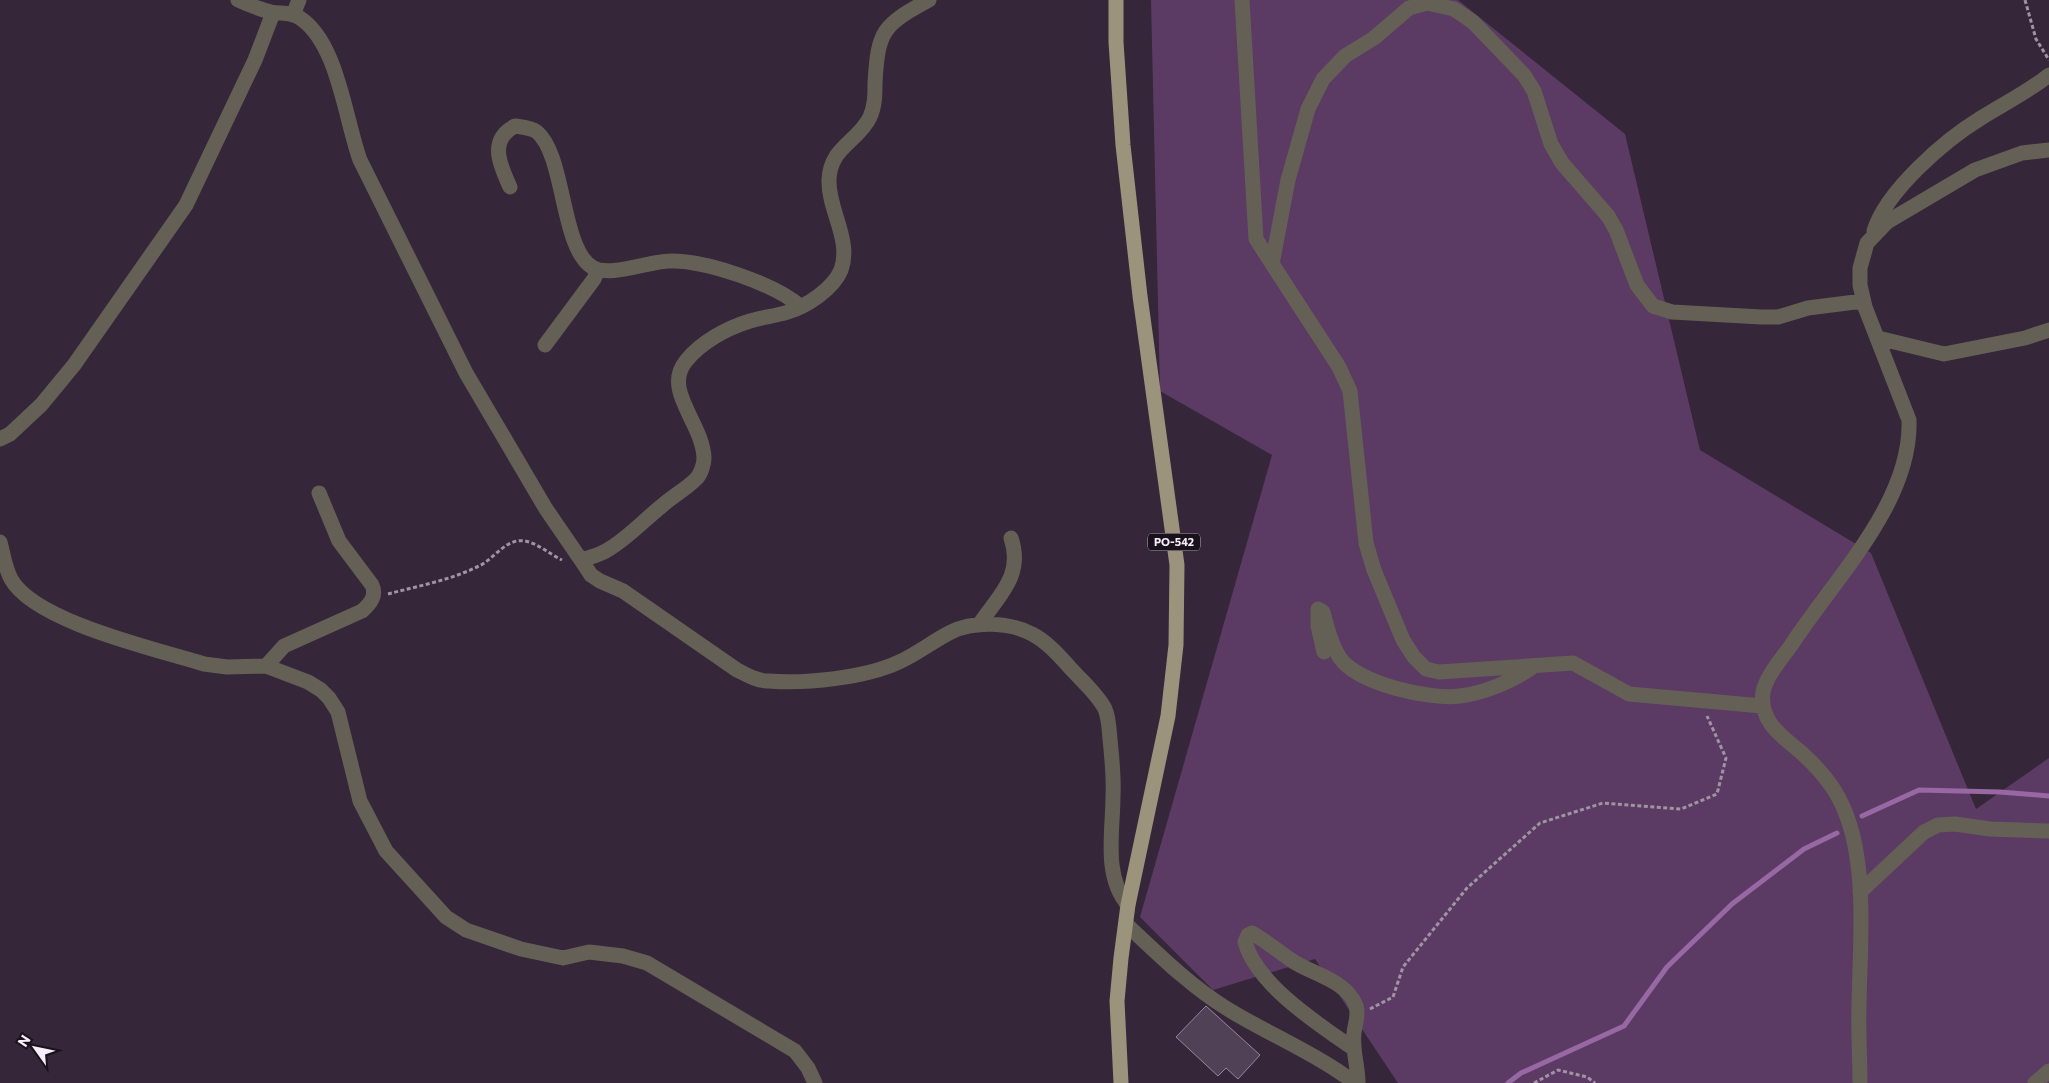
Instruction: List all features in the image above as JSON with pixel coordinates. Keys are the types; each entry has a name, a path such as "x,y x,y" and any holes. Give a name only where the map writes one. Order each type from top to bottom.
{"main road":[{"name":"PO-542","path":"1116,0 1116,42 1125,164 1140,296 1177,565 1176,645 1168,716 1128,905 1117,1002 1121,1083"}],"street":[{"path":"238,0 273,13 294,15 307,24 325,49 341,84 351,135 360,160 466,373 546,509 574,561 600,581 623,591 737,670 753,678 768,681 848,678 872,672 898,663 952,632 979,625 1020,628 1033,634 1072,669 1099,699 1105,710 1113,778 1112,862 1114,882 1119,894 1128,905"},
{"path":"294,15 299,0"},
{"path":"574,561 608,550 698,478 704,458 701,440 696,424 680,396 678,386 678,375 684,363 695,350 717,336 750,321 801,307 832,284 840,272 844,258 844,246 830,201 829,178 832,163 840,149 863,127 870,117 874,102 876,54 880,40 887,27 897,17 929,0"},
{"path":"1242,0 1256,239 1339,367 1350,391 1366,543 1377,579 1403,640 1414,657 1426,669 1439,672 1532,668 1573,663 1629,694 1652,698 1762,706"},
{"path":"1272,264 1291,171 1308,109 1323,80 1330,70 1345,56 1374,38 1408,8 1433,4 1454,9 1473,22 1524,75 1534,91 1551,144 1562,163 1608,216 1616,230 1637,285 1653,306 1672,312 1778,317 1808,308 1864,301"},
{"path":"0,439 10,434 41,405 74,365 186,205 255,60 273,13"},
{"path":"1873,234 1877,220 1887,204 1910,176 1979,119 2049,75"},
{"path":"510,187 498,155 502,137 507,130 515,126 536,132 550,150 562,199 581,255 586,263 598,270 609,272 647,263 671,261 699,263 788,296 801,307"},
{"path":"1860,1083 1859,1005 1862,941 1860,892 1849,820 1838,796 1812,763 1773,730 1762,706 1764,690 1773,672 1874,528 1898,484 1906,460 1909,420 1864,301 1860,285 1860,268 1867,243 1873,234 1887,222 1974,170 2022,153 2049,150"},
{"path":"545,345 594,279 598,270"},
{"path":"1878,338 1944,354 2025,338 2049,330"},
{"path":"266,666 274,654 284,646 362,611 370,604 373,598 374,591 372,585 339,541 319,493"},
{"path":"979,625 1002,595 1012,576 1016,559 1011,538"},
{"path":"0,542 11,579 33,602 66,620 204,664 227,667 266,666 308,682 321,690 338,712 360,801 386,851 446,917 466,930 521,949 563,958 589,952 623,956 647,963 795,1051 808,1068 815,1083"},
{"path":"1324,652 1318,626 1318,609 1323,612 1332,644 1340,659 1357,674 1377,682 1420,693 1461,696 1505,683 1532,668"},
{"path":"1860,892 1918,837 1938,825 1955,824 1990,829 2049,831"},
{"path":"1126,924 1168,963 1223,1006 1266,1032 1330,1065 1356,1083 1358,1065 1354,1049 1356,1006 1344,989 1290,960 1275,947 1252,933 1248,935 1245,942 1248,952 1279,991 1300,1011 1354,1049"},
{"path":"2035,1083 2049,1071"}],"path":[{"path":"2025,0 2036,38 2049,60"},
{"path":"373,598 445,579 480,566 505,547 517,541 531,542 574,561"},
{"path":"1357,1015 1393,997 1403,967 1467,888 1540,823 1603,803 1681,809 1717,794 1726,758 1699,700"},
{"path":"1534,1083 1558,1070 1587,1077 1595,1083"}],"shaded area":[{"path":"1151,0 1458,0 1625,134 1700,450 1871,553 1976,809 2049,758 2049,1083 1398,1083 1315,959 1213,990 1140,917 1272,455 1160,391"}],"building":[{"path":"1206,1006 1260,1055 1238,1079 1226,1068 1218,1076 1176,1037"}],"waterway":[{"path":"1862,816 1919,790 2000,792 2049,796"},
{"path":"1508,1083 1521,1073 1624,1026 1667,967 1732,904 1804,849 1837,833"}]}
